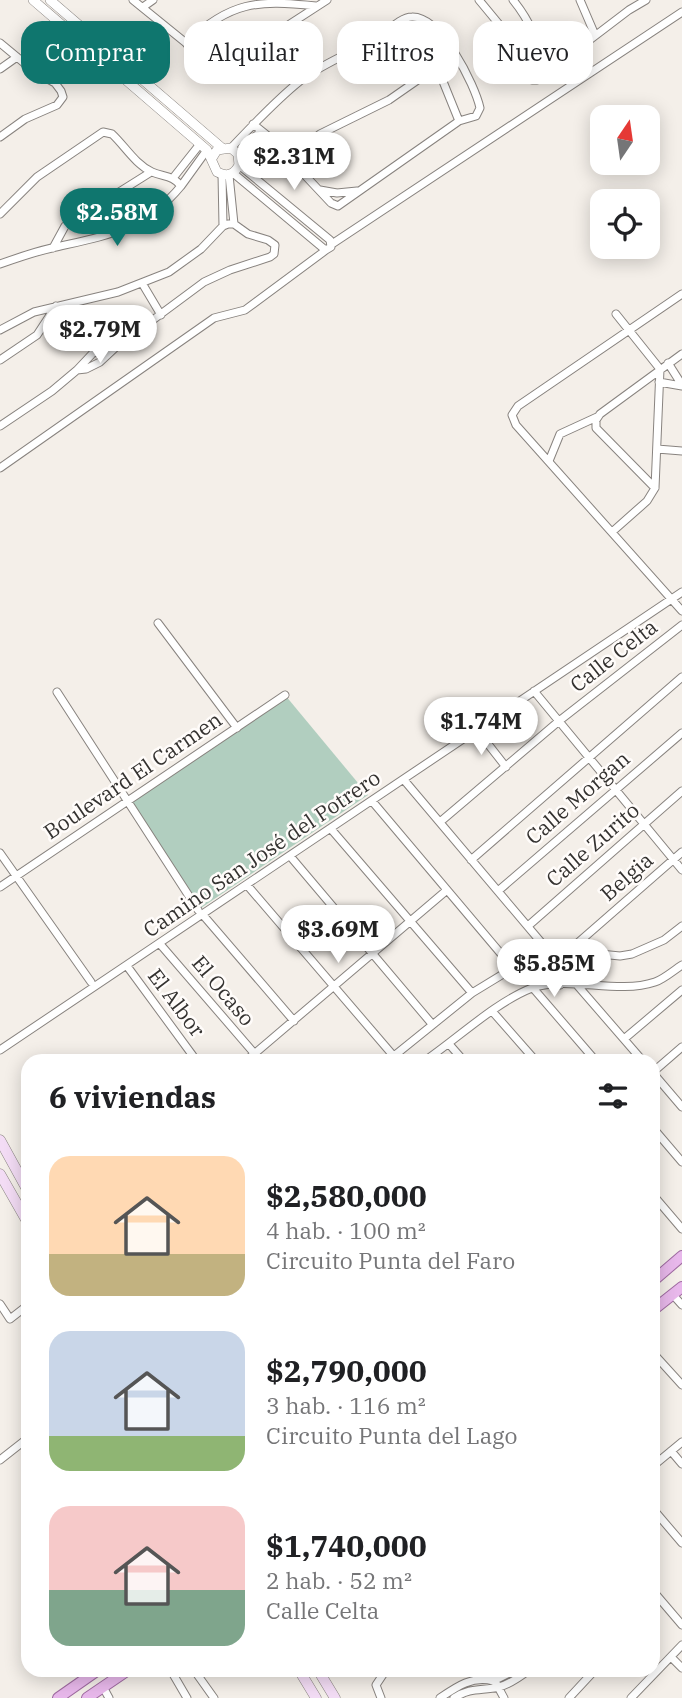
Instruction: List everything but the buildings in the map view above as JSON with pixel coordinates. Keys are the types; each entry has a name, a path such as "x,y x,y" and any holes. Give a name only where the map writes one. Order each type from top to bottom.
{"main road":[{"path":"0,1140 21,1178"},
{"path":"0,1174 21,1211"},
{"path":"660,1273 682,1256"},
{"path":"660,1304 677,1291"},
{"path":"58,1698 88,1677"},
{"path":"303,1677 316,1698"},
{"path":"322,1677 335,1698"},
{"path":"87,1698 106,1693"}],"street":[{"path":"33,0 206,150 214,168 231,172 283,201 329,247"},
{"path":"50,0 230,150"},
{"path":"133,0 184,41"},
{"path":"143,7 153,0"},
{"path":"294,21 327,0"},
{"path":"479,0 496,21"},
{"path":"513,0 526,21"},
{"path":"580,0 596,35"},
{"path":"593,37 646,0"},
{"path":"209,21 237,9 271,3 316,6"},
{"path":"0,468 214,318 245,310 329,247 682,12"},
{"path":"404,21 409,18 424,21"},
{"path":"0,43 35,72 55,83 63,97 57,105 25,119 0,136"},
{"path":"0,69 17,57"},
{"path":"234,224 230,150 253,124 301,80 337,59"},
{"path":"253,124 331,203 338,206 459,121 476,116 480,108 473,86 459,60"},
{"path":"289,159 320,134 389,100 412,84"},
{"path":"445,84 459,121"},
{"path":"173,178 206,150 230,150 261,131"},
{"path":"0,214 37,177 103,132 116,136 126,151 151,172 173,178 181,186"},
{"path":"0,264 128,228 166,202 181,186 206,150"},
{"path":"53,248 65,226 151,172"},
{"path":"231,172 274,209 329,247"},
{"path":"0,330 34,312 118,292 169,271 187,260 223,226 231,172"},
{"path":"319,190 337,193 358,191"},
{"path":"274,209 283,201"},
{"path":"0,426 52,391 77,370 100,362 204,282 230,270 263,261 274,254 275,245 272,242 248,234 234,224 223,226"},
{"path":"142,283 161,315"},
{"path":"682,293 518,406 512,419 682,611"},
{"path":"0,360 37,334 56,306"},
{"path":"612,532 646,501 655,488 660,369 616,314"},
{"path":"549,461 560,434 597,417 682,354"},
{"path":"668,363 682,386"},
{"path":"659,382 682,386"},
{"path":"597,417 596,428 655,488"},
{"path":"657,449 682,451"},
{"name":"Camino San José del Potrero","path":"0,1050 160,944 201,912 247,885 682,592"},
{"path":"158,623 237,728"},
{"name":"Calle Celta","path":"440,822 559,721 682,625"},
{"path":"471,860 682,677"},
{"path":"534,691 682,870"},
{"path":"57,692 201,912 293,1021"},
{"name":"Boulevard El Carmen","path":"0,887 285,695"},
{"path":"477,730 506,767"},
{"name":"Calle Morgan","path":"498,891 682,733"},
{"path":"404,780 553,954 560,985"},
{"name":"Calle Zurito","path":"528,926 682,791"},
{"path":"372,801 513,968"},
{"path":"331,828 472,993"},
{"name":"Belgia","path":"563,956 682,852"},
{"path":"0,853 91,982"},
{"path":"290,856 432,1024"},
{"path":"247,885 390,1054"},
{"path":"260,1054 293,1021 447,890"},
{"path":"399,1054 472,993 513,968 553,954 632,954 664,940 682,926"},
{"name":"El Ocaso","path":"160,944 254,1054"},
{"path":"435,1054 492,1011 533,988 560,985 625,987 657,982 682,965"},
{"name":"El Albor","path":"127,966 192,1054"},
{"path":"577,985 637,1054"},
{"path":"533,988 590,1054"},
{"path":"624,1039 682,990"},
{"path":"492,1011 530,1054"},
{"path":"449,1044 458,1054"},
{"path":"660,1066 682,1046"},
{"path":"630,1054 632,1049"},
{"path":"660,1080 682,1107"},
{"path":"660,1136 682,1163"},
{"path":"660,1203 682,1229"},
{"path":"677,1291 682,1305"},
{"path":"0,1304 10,1319 21,1310"},
{"path":"660,1361 682,1385"},
{"path":"660,1460 682,1442"},
{"path":"0,1460 21,1444"},
{"path":"671,1451 682,1464"},
{"path":"660,1518 682,1543"},
{"path":"660,1599 682,1625"},
{"path":"660,1668 682,1645"},
{"path":"671,1657 682,1668"},
{"path":"175,1677 187,1698"},
{"path":"199,1677 214,1698"},
{"path":"381,1677 376,1685 381,1698"},
{"path":"492,1677 504,1698"},
{"path":"495,1684 505,1677"},
{"path":"454,1698 477,1688 510,1683 519,1677"},
{"path":"569,1698 588,1677"},
{"path":"631,1698 651,1677"},
{"path":"440,1698 464,1683 483,1678 495,1684"}],"green space":[{"path":"285,695 368,795 198,910 127,800"}]}
